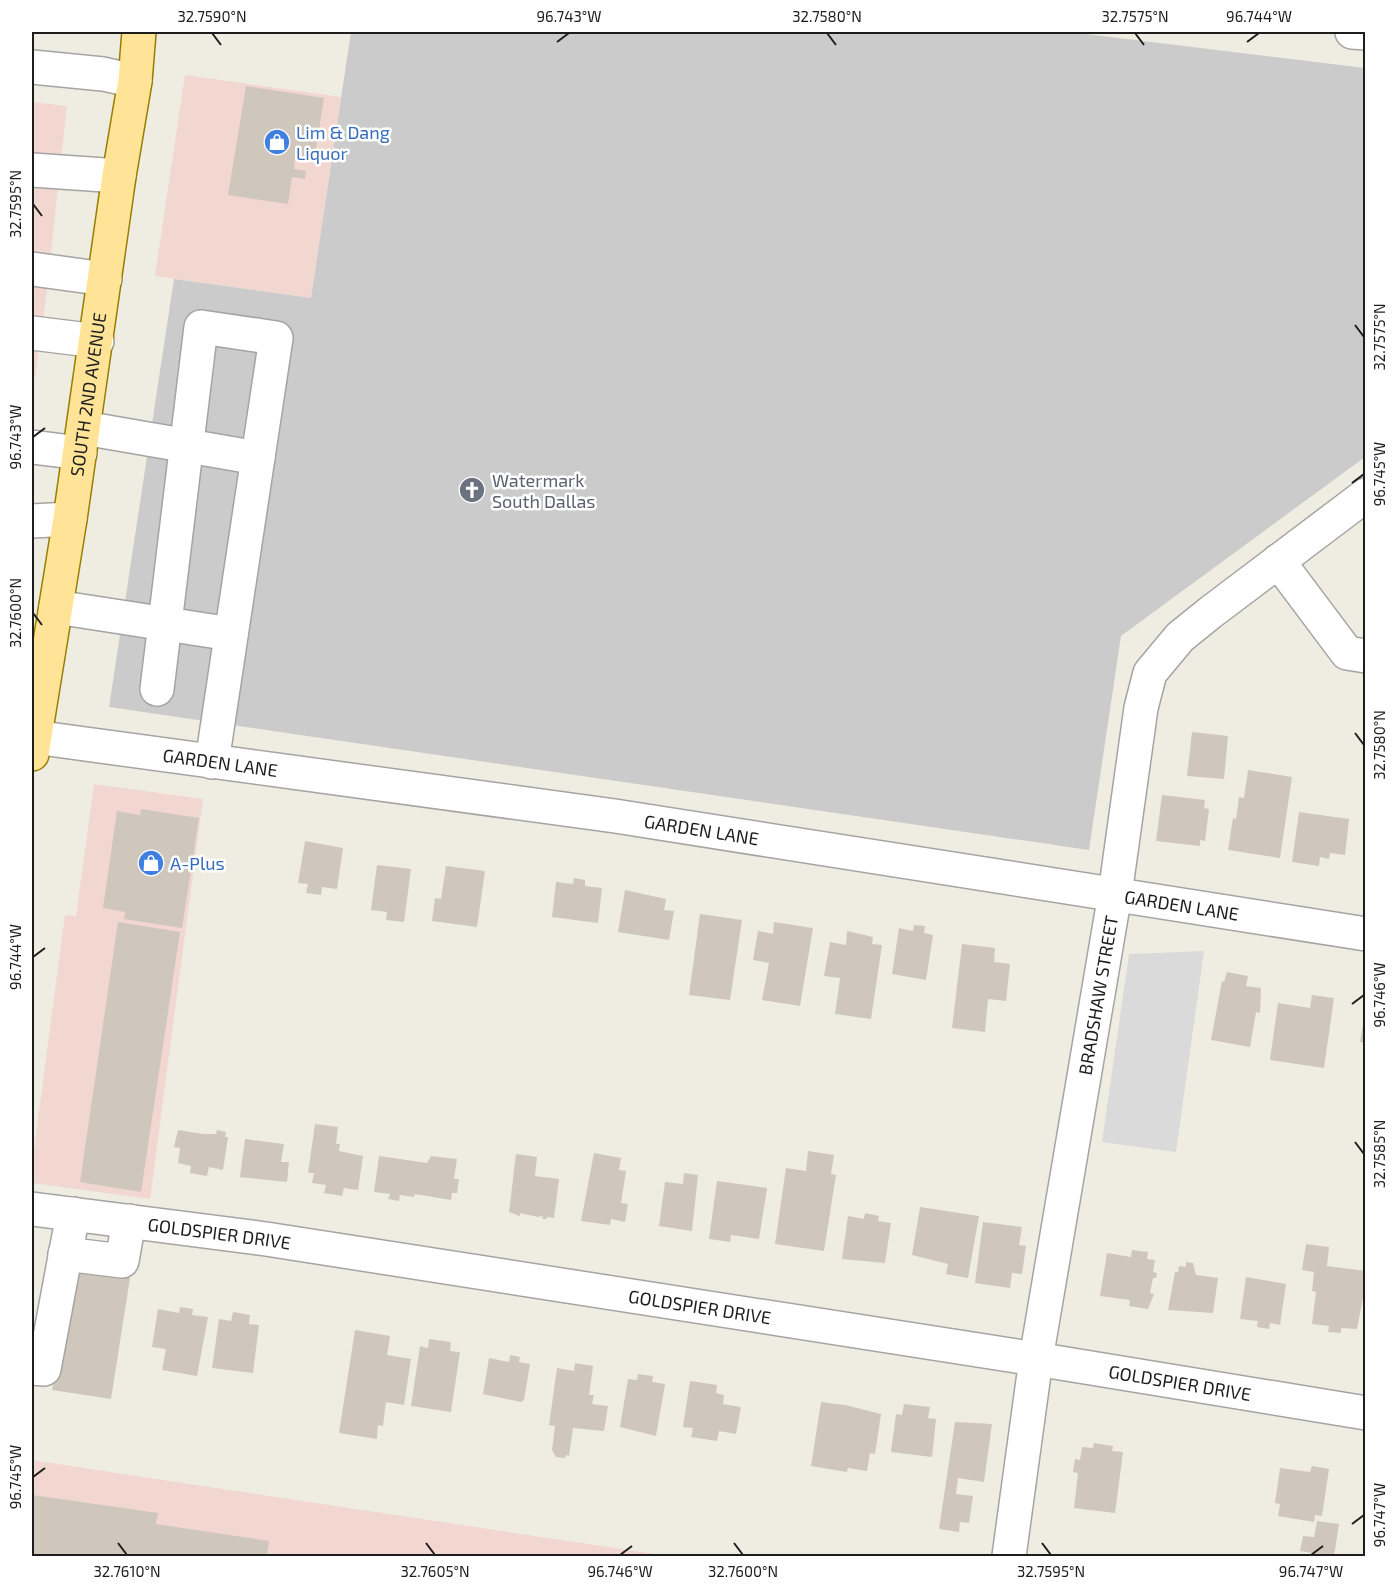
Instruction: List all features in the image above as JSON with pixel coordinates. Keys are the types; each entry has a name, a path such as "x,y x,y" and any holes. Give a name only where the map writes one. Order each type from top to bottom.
{"main road":[{"name":"SOUTH 2ND AVENUE","path":"33,746 97,341 119,176 135,81 139,32"}],"street":[{"path":"1352,32 1365,33"},
{"path":"32,67 103,74 135,81"},
{"path":"32,171 119,176"},
{"path":"32,269 105,279"},
{"path":"157,689 201,327 276,338 212,762"},
{"path":"32,333 97,341"},
{"path":"32,447 82,441 187,445 258,458"},
{"name":"BRADSHAW STREET","path":"1009,1557 1036,1359 1115,894 1141,708 1150,673 1180,638 1210,612 1365,495"},
{"path":"32,521 70,519"},
{"path":"1278,561 1347,654 1365,656"},
{"path":"56,608 231,634"},
{"name":"GARDEN LANE","path":"33,746 212,762 615,816 1365,934"},
{"name":"GOLDSPIER DRIVE","path":"32,1209 266,1239 1036,1359 1365,1413"},
{"path":"32,1368 44,1369 44,1294 65,1254 73,1214"},
{"path":"65,1254 122,1261 129,1221"}],"shaded area":[{"path":"351,32 1070,32 1365,68 1365,457 1121,636 1089,850 109,707 174,279 311,298"},
{"path":"185,75 341,97 311,298 155,276"},
{"path":"32,102 67,106 46,298 32,398"},
{"path":"94,784 203,799 150,1199 32,1183 32,1164 65,915 76,916"},
{"path":"1204,951 1176,1152 1102,1142 1129,954"},
{"path":"32,1460 130,1475 668,1556 32,1556"}],"building":[{"name":"Lim & Dang Liquor","path":"246,86 324,98 314,161 295,158 294,169 306,171 305,179 292,177 288,204 228,195"},
{"path":"1192,732 1228,736 1224,779 1187,776"},
{"path":"1248,770 1292,777 1280,858 1228,850 1239,797 1244,798"},
{"path":"1162,795 1205,800 1204,808 1209,809 1205,841 1200,840 1200,846 1156,841"},
{"name":"A-Plus","path":"141,809 199,818 182,928 124,919 125,912 103,908 117,811 140,815"},
{"path":"1299,812 1349,819 1345,855 1330,853 1329,859 1320,857 1319,866 1292,862"},
{"path":"305,841 343,848 337,889 322,887 321,895 306,893 308,884 298,883"},
{"path":"377,865 411,869 404,922 386,920 387,912 371,910"},
{"path":"446,866 485,871 477,927 432,921 435,898 441,899"},
{"path":"574,878 585,880 585,886 602,888 598,923 552,917 556,882 573,884"},
{"path":"625,890 666,899 664,910 674,911 669,940 618,932"},
{"path":"700,914 742,920 730,1000 689,995"},
{"path":"118,922 180,932 141,1192 80,1182"},
{"path":"774,922 813,928 800,1006 762,1000 769,963 753,960 758,931 773,934"},
{"path":"914,925 925,926 924,933 933,935 926,980 892,974 899,928 913,931"},
{"path":"847,931 873,937 872,944 882,945 871,1019 835,1014 840,978 824,976 830,942 846,945"},
{"path":"962,944 995,948 994,962 1010,964 1006,1001 988,999 985,1032 952,1028"},
{"path":"1227,972 1248,976 1246,986 1261,988 1260,1013 1256,1012 1250,1047 1211,1040 1222,981 1224,982"},
{"path":"1312,995 1334,998 1324,1068 1270,1060 1278,1003 1310,1008"},
{"path":"1364,1019 1366,1019 1366,1043 1360,1042"},
{"path":"315,1124 338,1127 336,1144 340,1144 339,1151 363,1156 358,1190 344,1188 342,1196 324,1193 326,1185 312,1183 314,1173 308,1173"},
{"path":"178,1130 203,1134 216,1134 217,1130 226,1132 225,1137 228,1137 223,1170 209,1167 207,1176 190,1173 191,1166 178,1163 180,1148 174,1147"},
{"path":"245,1139 284,1144 281,1162 289,1162 287,1182 240,1177"},
{"path":"808,1151 834,1155 831,1174 836,1175 824,1251 775,1244 786,1168 806,1171"},
{"path":"594,1153 621,1158 619,1170 626,1171 621,1203 628,1204 625,1222 611,1219 610,1225 581,1221"},
{"path":"516,1154 537,1157 535,1176 559,1179 554,1218 542,1219 543,1216 520,1213 520,1216 509,1212"},
{"path":"379,1156 427,1163 431,1156 457,1159 454,1179 459,1179 457,1193 452,1193 451,1200 415,1194 414,1197 400,1195 399,1201 388,1199 390,1194 374,1192"},
{"path":"684,1173 698,1175 692,1231 659,1226 665,1182 683,1184"},
{"path":"717,1181 767,1188 759,1239 731,1235 730,1242 709,1239"},
{"path":"920,1207 979,1216 968,1278 946,1274 948,1264 912,1255"},
{"path":"865,1213 879,1216 878,1221 891,1223 885,1263 842,1259 848,1216 864,1219"},
{"path":"983,1222 1022,1227 1019,1245 1026,1246 1022,1274 1012,1273 1010,1288 975,1283"},
{"path":"1306,1244 1329,1247 1327,1266 1366,1271 1357,1329 1341,1328 1341,1333 1328,1332 1329,1326 1312,1324 1316,1292 1312,1291 1314,1272 1302,1270"},
{"path":"1132,1250 1148,1252 1147,1259 1155,1260 1153,1272 1157,1273 1156,1278 1153,1278 1150,1293 1154,1294 1148,1309 1129,1306 1130,1300 1100,1296 1107,1253 1131,1257"},
{"path":"1186,1262 1193,1263 1196,1275 1218,1278 1213,1313 1168,1310 1175,1272 1178,1272 1179,1266 1186,1267"},
{"path":"71,1263 95,1273 130,1278 111,1399 52,1390"},
{"path":"1246,1277 1286,1284 1280,1325 1270,1323 1269,1329 1257,1327 1258,1321 1240,1319"},
{"path":"180,1307 193,1309 192,1315 208,1317 197,1376 162,1370 166,1349 152,1347 158,1309 179,1313"},
{"path":"233,1312 250,1315 249,1324 259,1325 253,1373 212,1368 219,1319 231,1321"},
{"path":"355,1330 390,1336 387,1355 411,1359 404,1405 386,1402 383,1426 378,1425 377,1439 339,1433"},
{"path":"429,1339 451,1342 450,1351 460,1352 451,1412 411,1406 420,1346 428,1348"},
{"path":"510,1355 520,1357 519,1362 530,1364 524,1400 521,1402 483,1394 489,1358 509,1362"},
{"path":"575,1363 593,1366 589,1395 594,1395 592,1404 608,1406 604,1431 573,1428 569,1456 556,1457 552,1450 555,1426 549,1425 557,1368 574,1371"},
{"path":"638,1374 653,1376 652,1382 665,1384 656,1436 620,1427 628,1379 637,1380"},
{"path":"690,1381 717,1385 716,1393 724,1395 723,1404 741,1407 736,1434 719,1431 717,1441 691,1437 693,1428 683,1427"},
{"path":"821,1402 881,1414 875,1454 870,1453 867,1471 848,1468 847,1472 811,1466"},
{"path":"904,1404 930,1407 928,1418 936,1419 932,1457 891,1452 896,1414 902,1415"},
{"path":"955,1422 992,1424 984,1482 958,1478 956,1494 973,1496 969,1523 960,1522 959,1532 939,1529"},
{"path":"1094,1443 1113,1446 1112,1451 1123,1452 1115,1513 1074,1508 1078,1473 1073,1472 1075,1459 1080,1460 1082,1447 1093,1448"},
{"path":"1312,1466 1329,1469 1322,1516 1315,1515 1314,1522 1278,1516 1280,1504 1275,1503 1280,1468 1310,1472"},
{"path":"32,1495 158,1513 156,1524 269,1541 267,1556 32,1556"},
{"path":"1317,1521 1339,1524 1334,1556 1312,1556 1312,1553 1300,1551 1303,1536 1314,1537"}],"place":[{"name":"Lim & Dang Liquor","path":"277,142"},
{"name":"Watermark South Dallas","path":"472,490"},
{"name":"A-Plus","path":"151,863"}]}
